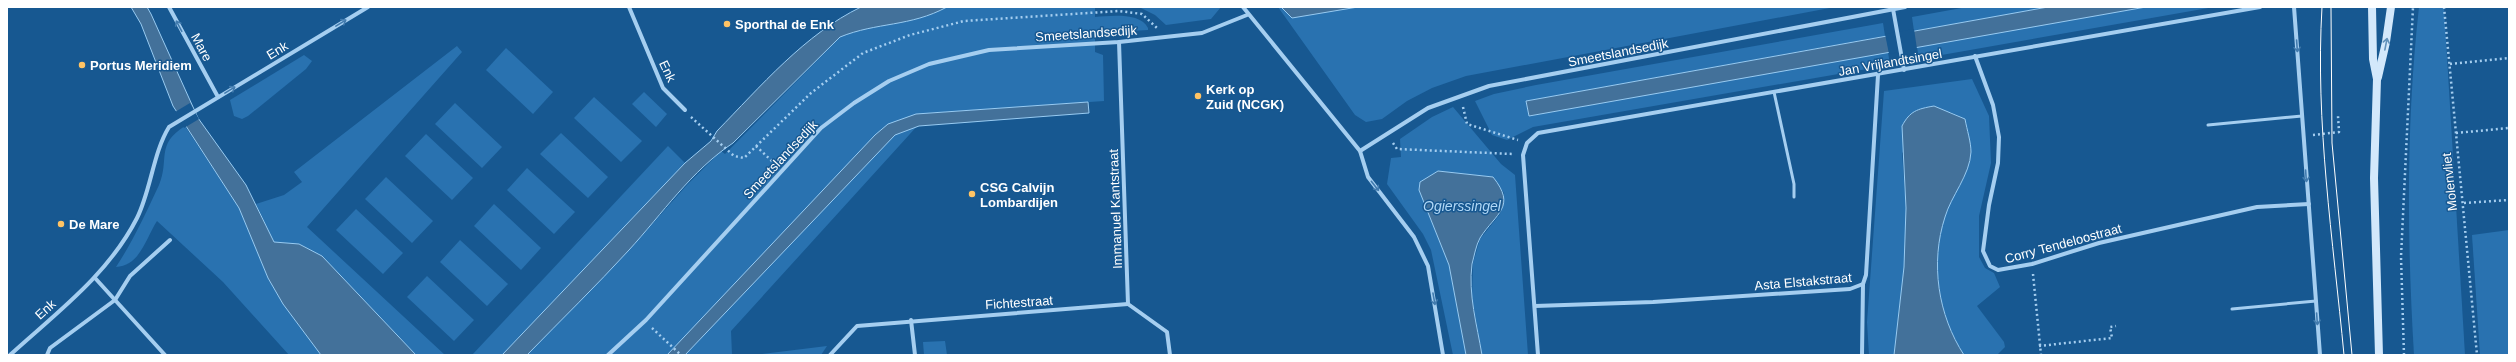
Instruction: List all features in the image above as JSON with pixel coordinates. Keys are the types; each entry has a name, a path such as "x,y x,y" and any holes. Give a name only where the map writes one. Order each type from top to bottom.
{"main road":[{"path":"2372,7 2373,58 2377,79"},
{"path":"2379,355 2374,178 2377,79 2386,42 2391,7"}],"street":[{"name":"Mare","path":"169,7 218,97"},
{"name":"Enk","path":"10,355 95,278 118,250 137,218 151,184 164,137 170,127 177,121 368,7"},
{"name":"Enk","path":"629,7 663,88 685,110"},
{"path":"1243,7 1360,151 1368,177 1414,237 1428,266 1443,355"},
{"name":"Smeetslandsedijk","path":"1360,151 1428,108 1460,95 1489,86 1893,8 1905,7"},
{"name":"Jan Vrijlandtsingel","path":"1527,143 1538,133 1878,75 1975,56 2260,7"},
{"path":"2294,7 2320,355"},
{"path":"1893,8 1904,70"},
{"name":"Smeetslandsedijk","path":"608,355 646,320 821,128 854,103 889,81 929,64 989,50 1119,42 1202,33 1248,15"},
{"name":"Immanuel Kantstraat","path":"1119,42 1128,304"},
{"name":"Corry Tendeloostraat","path":"1975,56 1993,105 1999,137 1998,163 1989,205 1983,251 1990,266 1998,270 2032,264 2099,243 2257,207 2309,204"},
{"name":"Asta Elstakstraat","path":"1535,306 1653,302 1850,289 1863,284 1866,275 1878,75"},
{"path":"1527,143 1523,155 1538,355"},
{"path":"47,355 50,348 115,300 130,276 170,240"},
{"path":"95,278 165,355"},
{"path":"1862,355 1863,284"},
{"path":"1128,304 1167,332 1170,355"},
{"name":"Fichtestraat","path":"830,355 857,326 911,320 1128,304"},
{"path":"911,320 915,355"}],"lane":[{"path":"1774,92 1794,184 1794,197"},
{"path":"2208,125 2302,116"},
{"path":"2232,309 2316,301"}],"path":[{"path":"2404,355 2401,257 2412,7"},
{"name":"Molenvliet","path":"2444,7 2464,203 2477,355"},
{"path":"2450,64 2509,58"},
{"path":"1460,95 1467,124 1527,143"},
{"path":"685,110 734,156"},
{"path":"2304,136 2339,132 2338,116"},
{"path":"2456,132 2509,128"},
{"path":"1388,134 1397,149 1523,155"},
{"path":"756,146 782,171"},
{"path":"2464,203 2509,200"},
{"path":"2032,264 2041,355"},
{"path":"2039,346 2112,338 2110,327 2116,326"},
{"path":"658,334 681,355"}],"shaded area":[{"path":"901,7 1095,7 1095,17 1132,17 1144,23 1148,30 1095,33 1095,52 1103,55 1104,101 929,113 731,331 732,355 526,355 629,250 687,185 721,151 725,154 853,24"},
{"path":"1139,7 1221,7 1211,19 1166,25 1155,15"},
{"path":"1278,7 1281,7 1292,18 1358,7 1835,7 1466,76 1432,88 1407,101 1382,119 1366,122 1355,115"},
{"path":"1967,7 2048,7 1914,31 1912,17"},
{"path":"2146,7 2214,7 1919,59 1917,47"},
{"path":"2419,7 2444,7 2465,355 2414,355 2410,268 2409,181 2412,94"},
{"path":"1883,23 1885,36 1526,101 1529,116 1888,52 1890,65 1533,127 1507,140 1492,135 1475,101 1494,94 1536,85"},
{"path":"457,46 462,52 307,227 445,355 416,355 322,256 299,244 274,242 256,204 284,195 302,182 294,172"},
{"path":"506,48 553,92 533,114 486,70"},
{"path":"304,55 312,61 306,69 248,116 242,119 234,116 230,100"},
{"path":"1972,79 1989,116 1991,163 1979,216 1979,257 1985,268 1994,273 2000,287 1977,306 2004,342 2005,347 1997,355 1964,355 1948,323 1943,306 1939,288 1938,271 1940,235 1950,202 1962,181 1966,167 1965,119 1950,112 1902,153 1906,208 1904,267 1894,355 1869,355 1867,322 1884,91"},
{"path":"644,92 667,114 656,127 632,104"},
{"path":"594,97 642,141 621,162 574,118"},
{"path":"455,103 502,147 482,168 435,124"},
{"path":"1453,107 1501,164 1515,175 1528,355 1482,355 1472,297 1473,263 1480,239 1500,214 1504,193 1493,177 1438,171 1420,182 1419,190 1449,265 1466,355 1453,355 1431,250 1423,234 1387,184 1391,158 1401,157 1400,139 1432,117"},
{"path":"185,126 239,208 268,278 283,304 321,355 289,355 223,282 157,221 137,256 131,262 116,267 134,237 159,185 162,176 166,146 176,133"},
{"path":"561,133 608,177 588,198 540,154"},
{"path":"426,134 473,178 452,200 405,156"},
{"path":"668,146 685,163 502,355 472,355"},
{"path":"527,168 575,212 554,234 507,190"},
{"path":"386,177 433,221 412,243 365,199"},
{"path":"494,204 541,248 521,270 474,226"},
{"path":"356,209 403,253 383,274 336,230"},
{"path":"2509,230 2509,355 2480,355 2472,235"},
{"path":"460,240 508,284 487,306 440,262"},
{"path":"427,276 474,320 454,341 407,297"},
{"path":"945,341 947,355 924,355 923,342"},
{"path":"827,346 821,355 754,355"}],"water":[{"path":"131,7 147,7 198,118 246,185 274,242 299,244 322,256 416,355 321,355 283,304 268,278 239,208 173,106 141,24"},
{"path":"861,7 947,7 920,18 854,32 840,37 733,143 704,166 691,179 617,263 527,355 502,355 685,163 711,141 717,131 784,63 802,46 840,18"},
{"path":"1281,7 1358,7 1292,18"},
{"path":"2048,7 2146,7 1529,116 1526,101"},
{"path":"1088,102 1089,113 919,126 895,135 685,355 667,355 875,135 888,124 916,114"},
{"path":"1934,106 1965,119 1971,152 1970,161 1964,177 1951,201 1945,217 1940,234 1938,252 1939,288 1943,306 1948,323 1964,355 1894,355 1904,267 1906,208 1902,126 1911,114 1923,108"},
{"name":"Ogierssingel","path":"1438,171 1493,177 1500,187 1503,196 1504,203 1502,209 1480,238 1472,264 1472,298 1482,355 1466,355 1449,265 1419,190 1420,182"}],"pier":[{"path":"1914,29 1917,49 1889,54 1885,34"},
{"path":"190,103 199,119 184,128 175,112"}],"tram line":[{"path":"2322,7 2320,50 2323,138 2330,224 2344,355"},
{"path":"2331,7 2332,143 2352,355"}],"place":[{"name":"Sporthal de Enk","path":"727,24"},
{"name":"Portus Meridiem","path":"82,65"},
{"name":"Kerk op Zuid (NCGK)","path":"1198,96"},
{"name":"CSG Calvijn Lombardijen","path":"972,194"},
{"name":"De Mare","path":"61,224"}]}
